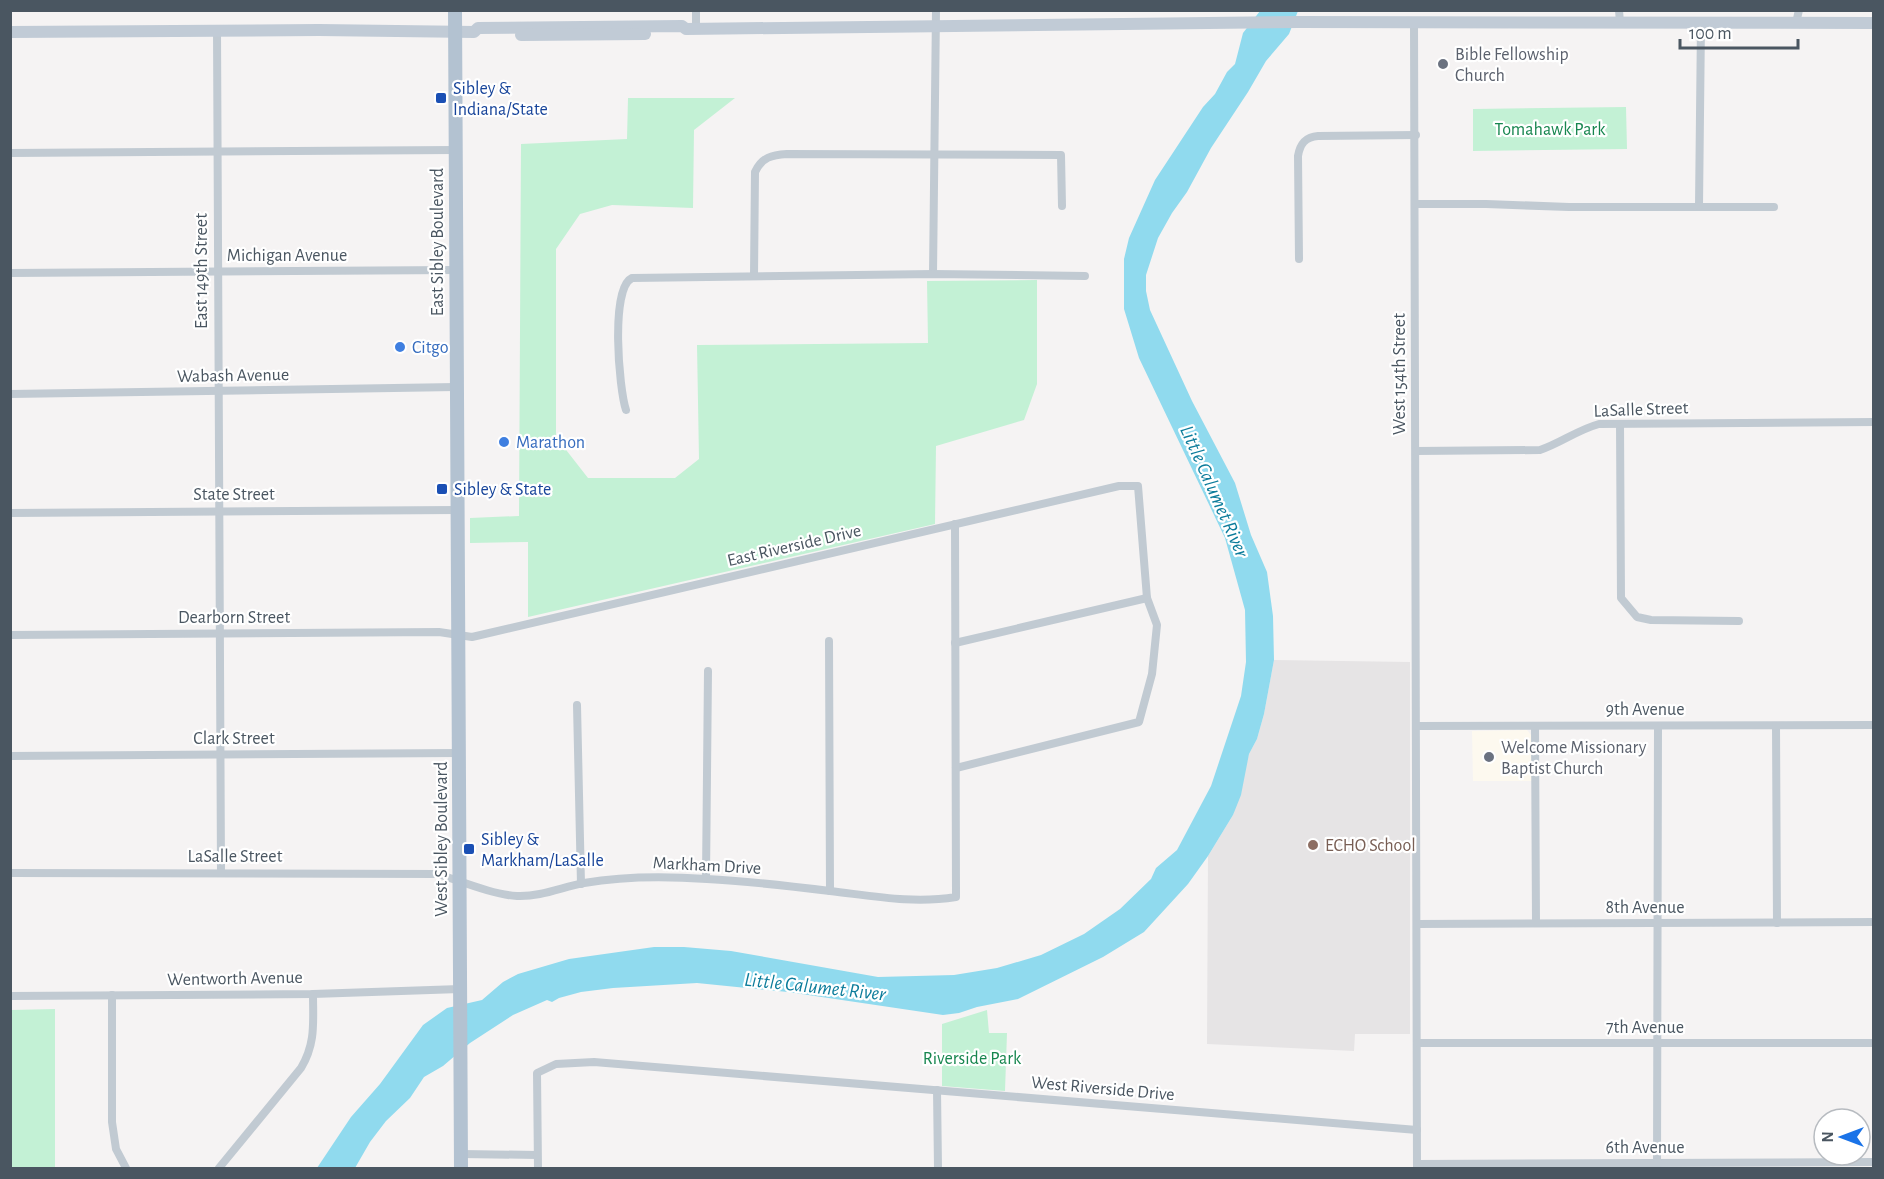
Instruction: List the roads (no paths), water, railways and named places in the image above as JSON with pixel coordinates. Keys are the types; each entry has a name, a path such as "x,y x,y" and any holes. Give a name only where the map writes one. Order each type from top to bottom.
{"main road":[{"name":"East Sibley Boulevard","path":"455,10 457,510"},
{"path":"10,32 455,31 475,34 478,28 578,26 682,26 691,29 1299,22 1414,23 1503,16 1620,16 1701,23 1798,17 1874,23"},
{"name":"West Sibley Boulevard","path":"457,510 461,1168"}],"street":[{"path":"691,29 696,10"},
{"path":"933,274 936,10"},
{"name":"West 154th Street","path":"1414,23 1417,1166"},
{"path":"1700,206 1701,23"},
{"name":"East 149th Street","path":"217,30 221,872"},
{"path":"1299,259 1298,156 1299,147 1304,140 1310,136 1416,135"},
{"path":"10,153 455,150"},
{"path":"754,276 754,172 763,160 769,157 787,154 1062,155 1062,206"},
{"path":"1416,204 1774,207"},
{"name":"Michigan Avenue","path":"10,273 456,270"},
{"path":"626,410 619,372 620,296 626,281 639,277 933,274 1085,276"},
{"name":"Wabash Avenue","path":"10,394 456,387"},
{"name":"LaSalle Street","path":"1416,451 1540,450 1556,445 1583,428 1599,424 1874,422"},
{"path":"1620,424 1621,598 1637,617 1652,620 1739,621"},
{"name":"East Riverside Drive","path":"458,635 472,637 1119,486 1138,486 1147,598"},
{"name":"State Street","path":"10,513 457,510"},
{"path":"955,524 956,768 1139,722 1152,674 1157,625 1147,598 956,643"},
{"name":"Dearborn Street","path":"10,635 439,632 458,635"},
{"path":"830,641 830,891"},
{"path":"706,878 708,671"},
{"path":"577,705 581,884"},
{"name":"9th Avenue","path":"1416,726 1874,725"},
{"path":"1535,726 1536,923"},
{"path":"1657,1166 1658,726"},
{"path":"1776,726 1777,922"},
{"name":"Clark Street","path":"10,756 459,753"},
{"name":"Markham Drive","path":"459,880 516,896 553,892 581,884 624,877 706,878 901,901 932,901 956,897 956,768"},
{"name":"LaSalle Street","path":"10,873 438,874 459,880"},
{"name":"8th Avenue","path":"1417,924 1874,922"},
{"name":"Wentworth Avenue","path":"10,996 460,992"},
{"path":"219,1168 310,1054 314,1036 313,994"},
{"path":"112,995 112,1122 116,1149 126,1168"},
{"name":"7th Avenue","path":"1417,1043 1874,1043"},
{"name":"West Riverside Drive","path":"537,1155 537,1072 556,1064 594,1062 1417,1130"},
{"path":"937,1090 938,1168"},
{"path":"461,1154 537,1155 537,1168"},
{"name":"6th Avenue","path":"1417,1166 1657,1166 1874,1162"}],"water":[{"name":"Little Calumet River","path":"1260,11 1298,11 1289,34 1266,61 1172,213 1158,238 1146,275 1146,291 1150,310 1192,401 1235,483 1251,535 1267,572 1273,616 1274,660 1264,714 1257,739 1249,754 1241,795 1233,815 1188,884 1144,932 1103,957 1018,999 959,1013 943,1015 788,992 697,983 613,988 581,992 552,1002 547,1000 513,1015 470,1043 443,1066 424,1077 410,1098 386,1121 370,1142 355,1168 317,1168 351,1117 380,1084 423,1025 447,1008 482,1000 503,982 518,974 569,959 654,947 731,951 878,977 954,975 997,968 1041,955 1084,934 1120,909 1151,879 1156,868 1177,850 1211,786 1241,696 1246,662 1245,610 1225,538 1139,358 1124,309 1124,259 1129,238 1155,180 1203,107 1215,94 1227,72 1235,64 1243,33"}],"place":[{"name":"Bible Fellowship Church","path":"1443,64"},
{"name":"Sibley & Indiana/State","path":"441,98"},
{"name":"Citgo","path":"400,347"},
{"name":"Marathon","path":"504,442"},
{"name":"Sibley & State","path":"442,489"},
{"name":"Welcome Missionary Baptist Church","path":"1489,757"},
{"name":"ECHO School","path":"1313,845"},
{"name":"Sibley & Markham/LaSalle","path":"469,849"}],"park label":[{"name":"Tomahawk Park","path":"1550,129"},
{"name":"Riverside Park","path":"972,1058"}]}
